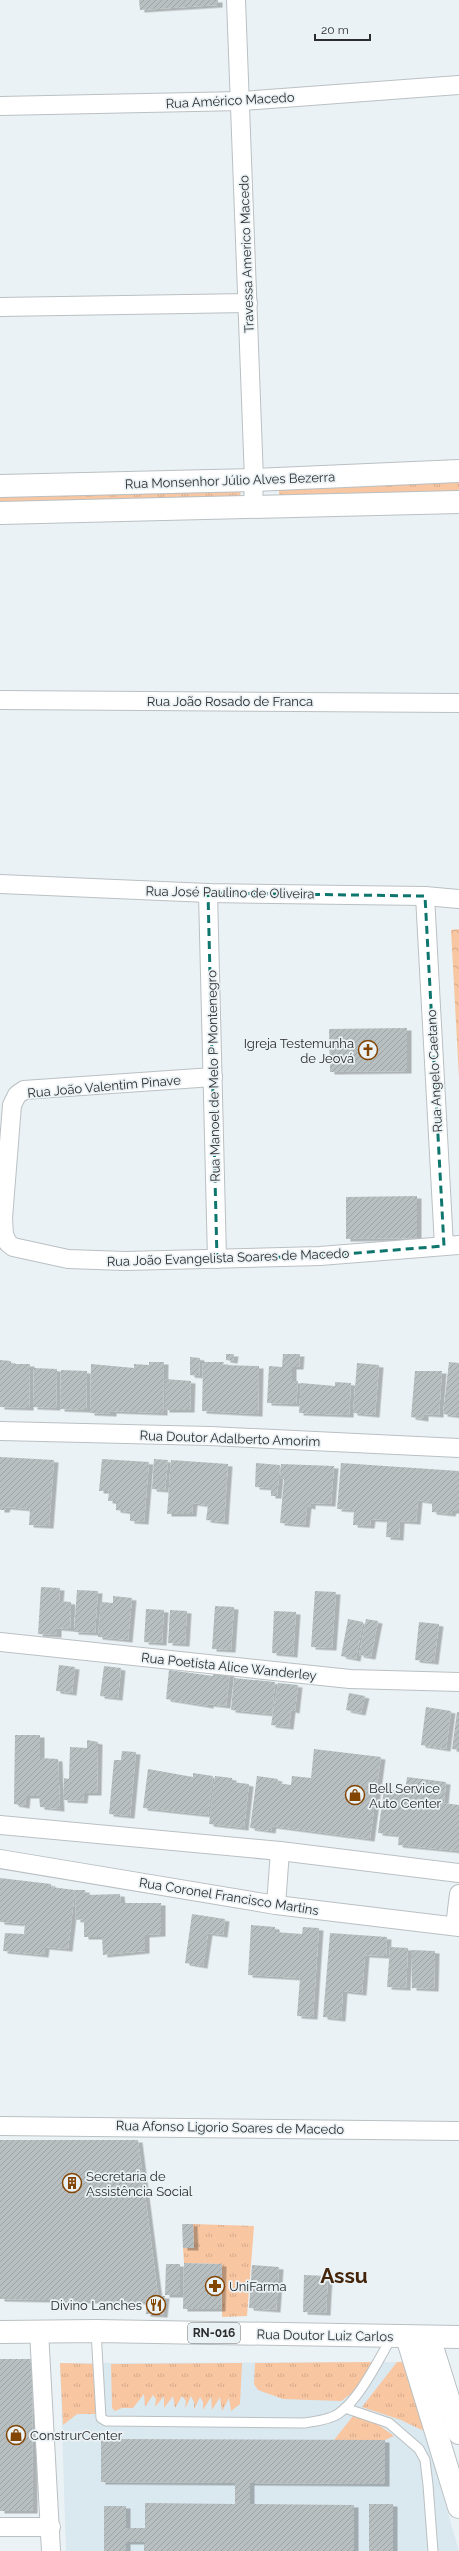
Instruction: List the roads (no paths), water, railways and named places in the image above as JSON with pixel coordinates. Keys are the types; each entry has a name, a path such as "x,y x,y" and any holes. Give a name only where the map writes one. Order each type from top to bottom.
{"street":[{"name":"Travessa Americo Macedo","path":"236,0 242,101 254,480 253,508"},
{"name":"Rua Américo Macedo","path":"0,106 242,101 459,85"},
{"path":"0,307 248,303"},
{"name":"Rua Monsenhor Júlio Alves Bezerra","path":"0,486 254,480 459,471"},
{"name":"Rua Monsenhor Júlio Alves Bezerra","path":"0,513 459,502"},
{"name":"Rua João Rosado de Franca","path":"0,700 459,703"},
{"name":"Rua José Paulino de Oliveira","path":"0,884 208,893 425,896 459,899"},
{"name":"Rua Manoel de Melo P Montenegro","path":"208,893 217,1259"},
{"name":"Rua Angelo Caetano","path":"425,896 451,1246"},
{"name":"Rua João Valentim Pinave","path":"4,1235 3,1218 12,1105 17,1096 24,1090 212,1076"},
{"name":"Rua João Evangelista Soares de Macedo","path":"4,1235 8,1243 18,1248 68,1259 125,1261 320,1256 451,1246"},
{"name":"Rua Doutor Adalberto Amorim","path":"0,1431 210,1436 459,1448"},
{"name":"Rua Poetista Alice Wanderley","path":"0,1642 350,1679 459,1682"},
{"path":"0,1825 280,1851 459,1873"},
{"path":"276,1905 280,1851"},
{"name":"Rua Coronel Francisco Martins","path":"0,1859 276,1905 457,1927"},
{"path":"457,1927 459,1894"},
{"name":"Rua Afonso Ligorio Soares de Macedo","path":"0,2126 459,2131"},
{"name":"Rua Doutor Luiz Carlos","path":"0,2332 96,2330 459,2337"},
{"path":"39,2331 51,2527 51,2551"},
{"path":"400,2337 459,2507"},
{"path":"429,2337 459,2433"},
{"path":"0,2527 51,2527"}],"lane":[{"path":"96,2330 101,2418 106,2421 305,2423 336,2415 350,2404 400,2337"},
{"path":"345,2408 389,2423 419,2449 425,2460 433,2551"}],"place":[{"name":"Igreja Testemunha de Jeová","path":"368,1050"},
{"name":"Bell Service Auto Center","path":"355,1795"},
{"name":"Secretaria de Assistência Social","path":"72,2183"},
{"name":"UniFarma","path":"215,2286"},
{"name":"Divino Lanches","path":"156,2305"},
{"name":"ConstrurCenter","path":"16,2435"}],"district":[{"name":"Assu","path":"344,2276"}]}
